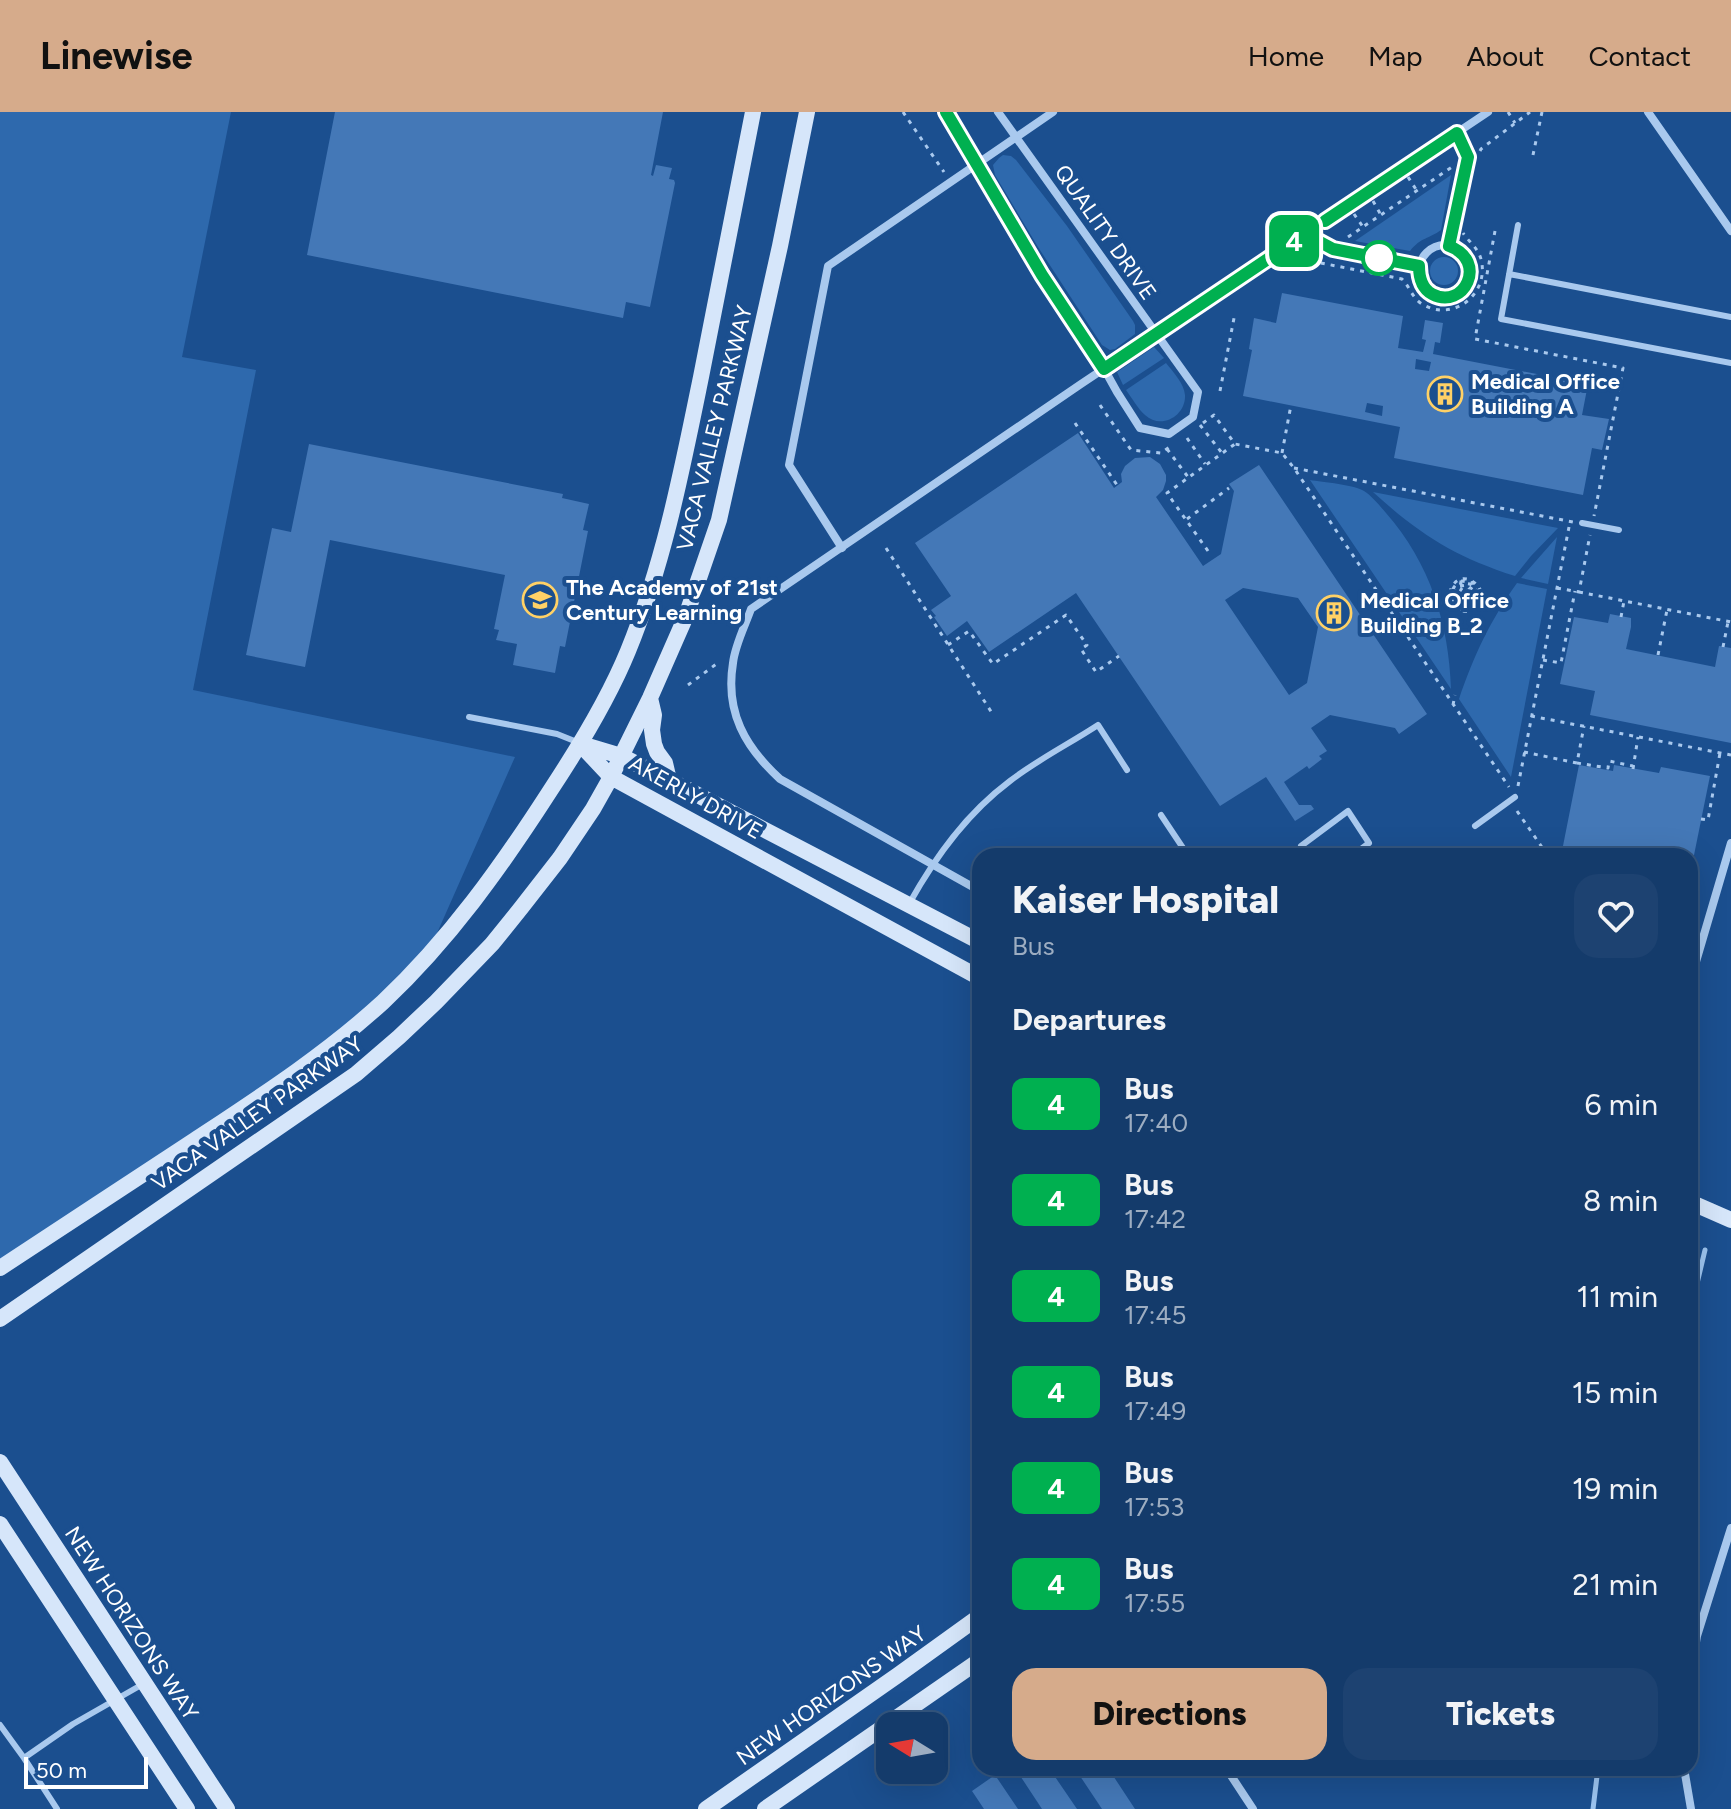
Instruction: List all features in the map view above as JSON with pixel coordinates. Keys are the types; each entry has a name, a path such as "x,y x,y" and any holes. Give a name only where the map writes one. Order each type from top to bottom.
{"main road":[{"name":"VACA VALLEY PARKWAY","path":"0,1268 288,1079 339,1039 426,958 466,913 523,834 580,744 627,654 646,602 676,501 753,112"},
{"name":"VACA VALLEY PARKWAY","path":"0,1319 356,1074 399,1037 492,944 560,858 593,809 650,698 686,616 719,520 807,112"},
{"path":"650,698 654,715 654,744 665,763 669,780"},
{"name":"AKERLY DRIVE","path":"580,744 621,756 972,938"},
{"name":"AKERLY DRIVE","path":"580,744 611,777 972,974"},
{"path":"1698,1206 1731,1220"},
{"name":"NEW HORIZONS WAY","path":"0,1462 227,1809"},
{"path":"0,1524 187,1809"},
{"name":"NEW HORIZONS WAY","path":"706,1809 972,1622"},
{"path":"765,1809 972,1666"}],"street":[{"name":"QUALITY DRIVE","path":"946,112 1042,275 1140,428 1169,434 1193,417 1198,392 998,112"},
{"path":"842,548 789,465 828,266 1053,112"},
{"path":"972,886 780,779 759,760 738,725 731,697 733,661 751,609 1488,112"},
{"path":"1648,112 1731,231"},
{"path":"1449,246 1468,157 1457,133"},
{"path":"1305,234 1333,249 1419,266"},
{"path":"1443,245 1464,254 1471,270 1459,293 1443,297 1427,290 1419,275 1419,266 1430,250 1443,245"},
{"path":"1698,955 1731,843"},
{"path":"1698,1633 1731,1528"},
{"path":"1231,1776 1253,1809"},
{"path":"1685,1776 1691,1809"}],"lane":[{"path":"1518,225 1501,319 1731,363"},
{"path":"1509,274 1731,317"},
{"path":"1582,523 1619,530"},
{"path":"469,717 557,734 580,744"},
{"path":"909,904 932,864 959,829 983,805 1010,781 1098,725 1127,770"},
{"path":"1475,826 1513,799"},
{"path":"1302,848 1301,846 1348,811 1369,843 1362,848"},
{"path":"1161,815 1183,848"},
{"path":"24,1758 73,1724 145,1682"},
{"path":"0,1725 57,1809"}],"path":[{"path":"903,112 944,172"},
{"path":"1508,112 1515,123"},
{"path":"1533,155 1542,112"},
{"path":"1348,237 1452,167"},
{"path":"1430,171 1435,178"},
{"path":"1407,176 1417,191"},
{"path":"1393,195 1398,203"},
{"path":"1372,199 1381,215"},
{"path":"1353,212 1363,227"},
{"path":"1495,231 1475,339 1623,368 1561,663 1543,660"},
{"path":"1220,391 1235,313"},
{"path":"1282,453 1291,405"},
{"path":"1214,415 1235,444 1282,453 1294,468 1453,705 1543,848"},
{"path":"1075,423 1117,485"},
{"path":"1200,425 1222,453"},
{"path":"1185,436 1205,464"},
{"path":"1208,551 1167,493 1235,444"},
{"path":"1167,449 1188,477"},
{"path":"1294,468 1582,523"},
{"path":"1187,519 1229,488"},
{"path":"1513,799 1570,521"},
{"path":"886,548 992,713"},
{"path":"1441,603 1454,599 1454,591 1461,584 1453,588 1449,598 1455,582 1463,579 1475,581 1479,590 1470,582 1462,581 1473,585 1477,591 1477,598 1471,608 1477,603 1481,591 1481,599 1472,610 1454,607 1451,602 1458,607 1468,609 1455,601 1465,605 1471,604 1475,593 1467,603 1458,599 1468,600 1470,592 1464,589 1458,595 1462,588 1474,591 1471,586 1460,586 1455,595 1456,598 1462,596 1465,591 1469,594 1465,595"},
{"path":"1557,588 1730,622 1723,647"},
{"path":"1621,617 1624,601"},
{"path":"1658,655 1667,610"},
{"path":"948,645 969,631 993,664 1066,615 1087,645 1081,649 1096,672 1119,656"},
{"path":"688,685 722,660"},
{"path":"1453,705 1455,695"},
{"path":"1531,716 1731,755"},
{"path":"1577,763 1584,726"},
{"path":"1524,752 1608,768 1609,761 1633,767 1638,737"},
{"path":"1701,819 1708,820 1720,753"},
{"path":"1705,798 1712,799"}],"shaded area":[{"path":"0,112 231,112 182,357 256,370 193,690 515,757 426,958 288,1079 0,1268"},
{"path":"1003,155 1016,160 1067,226 1133,321 1135,334 1115,349 1110,350 1102,345 995,175 993,165"},
{"path":"1451,175 1441,230 1410,251 1355,241"},
{"path":"1444,257 1454,261 1458,271 1454,281 1444,285 1434,281 1430,271 1434,261"},
{"path":"1154,347 1164,358 1123,385 1117,372"},
{"path":"1166,363 1183,386 1184,403 1177,415 1158,421 1142,413 1126,390"},
{"path":"1310,480 1347,485 1364,491 1379,504 1401,532 1434,595 1446,641 1451,689"},
{"path":"1373,492 1558,528 1515,576 1474,561 1439,543"},
{"path":"1557,537 1548,584 1521,578"},
{"path":"1517,583 1547,589 1511,777 1459,699 1484,639"}],"building":[{"path":"335,112 663,112 651,175 656,165 672,168 669,179 675,183 650,307 626,302 623,318 307,255"},
{"name":"Medical Office Building A","path":"1282,293 1403,316 1398,348 1423,352 1425,320 1443,323 1440,343 1435,342 1433,354 1588,384 1582,415 1609,419 1602,450 1592,448 1583,495 1394,458 1400,427 1243,396 1252,350 1249,349 1254,318 1276,323","holes":["1416,359 1431,362 1429,371 1415,369","1367,403 1383,406 1382,416 1365,412"]},
{"path":"1078,433 1114,488 1122,482 1121,474 1125,466 1135,458 1150,457 1160,464 1166,481 1156,497 1203,566 1221,554 1234,491 1229,484 1259,465 1427,714 1399,734 1395,728 1330,715 1311,728 1327,751 1309,769 1307,766 1284,782 1299,805 1311,805 1314,809 1295,821 1266,777 1220,806 1076,593 989,652 967,621 947,636 934,617 931,610 951,596 915,543","holes":["1243,588 1298,598 1318,627 1307,683 1289,695 1225,600"]},
{"path":"309,444 563,494 562,498 589,504 583,530 588,531 565,647 560,646 555,673 513,665 517,644 496,640 499,630 494,629 505,575 330,540 305,667 246,655 272,528 291,532"},
{"path":"1610,614 1631,618 1626,649 1715,667 1719,646 1731,648 1731,743 1590,715 1595,691 1560,684 1574,617 1608,623"},
{"path":"1579,765 1613,771 1614,765 1659,773 1661,767 1710,776 1695,848 1563,848"},
{"path":"996,1776 1018,1809 984,1809 972,1791"},
{"path":"1020,1776 1054,1776 1077,1809 1042,1809"},
{"path":"1080,1776 1113,1776 1135,1809 1102,1809"}],"waterway":[{"path":"1698,1279 1705,1250"},
{"path":"1593,1809 1597,1776"}],"bus line":[{"name":"4","path":"946,112 1042,275 1104,369 1305,234 1333,249 1419,266 1422,283 1434,295 1443,297 1459,293 1465,287 1471,270 1464,254 1449,246 1468,157 1457,133 1325,221"}],"place":[{"name":"Medical Office Building A","path":"1445,394"},
{"name":"The Academy of 21st Century Learning","path":"540,600"},
{"name":"Medical Office Building B_2","path":"1334,613"}]}
